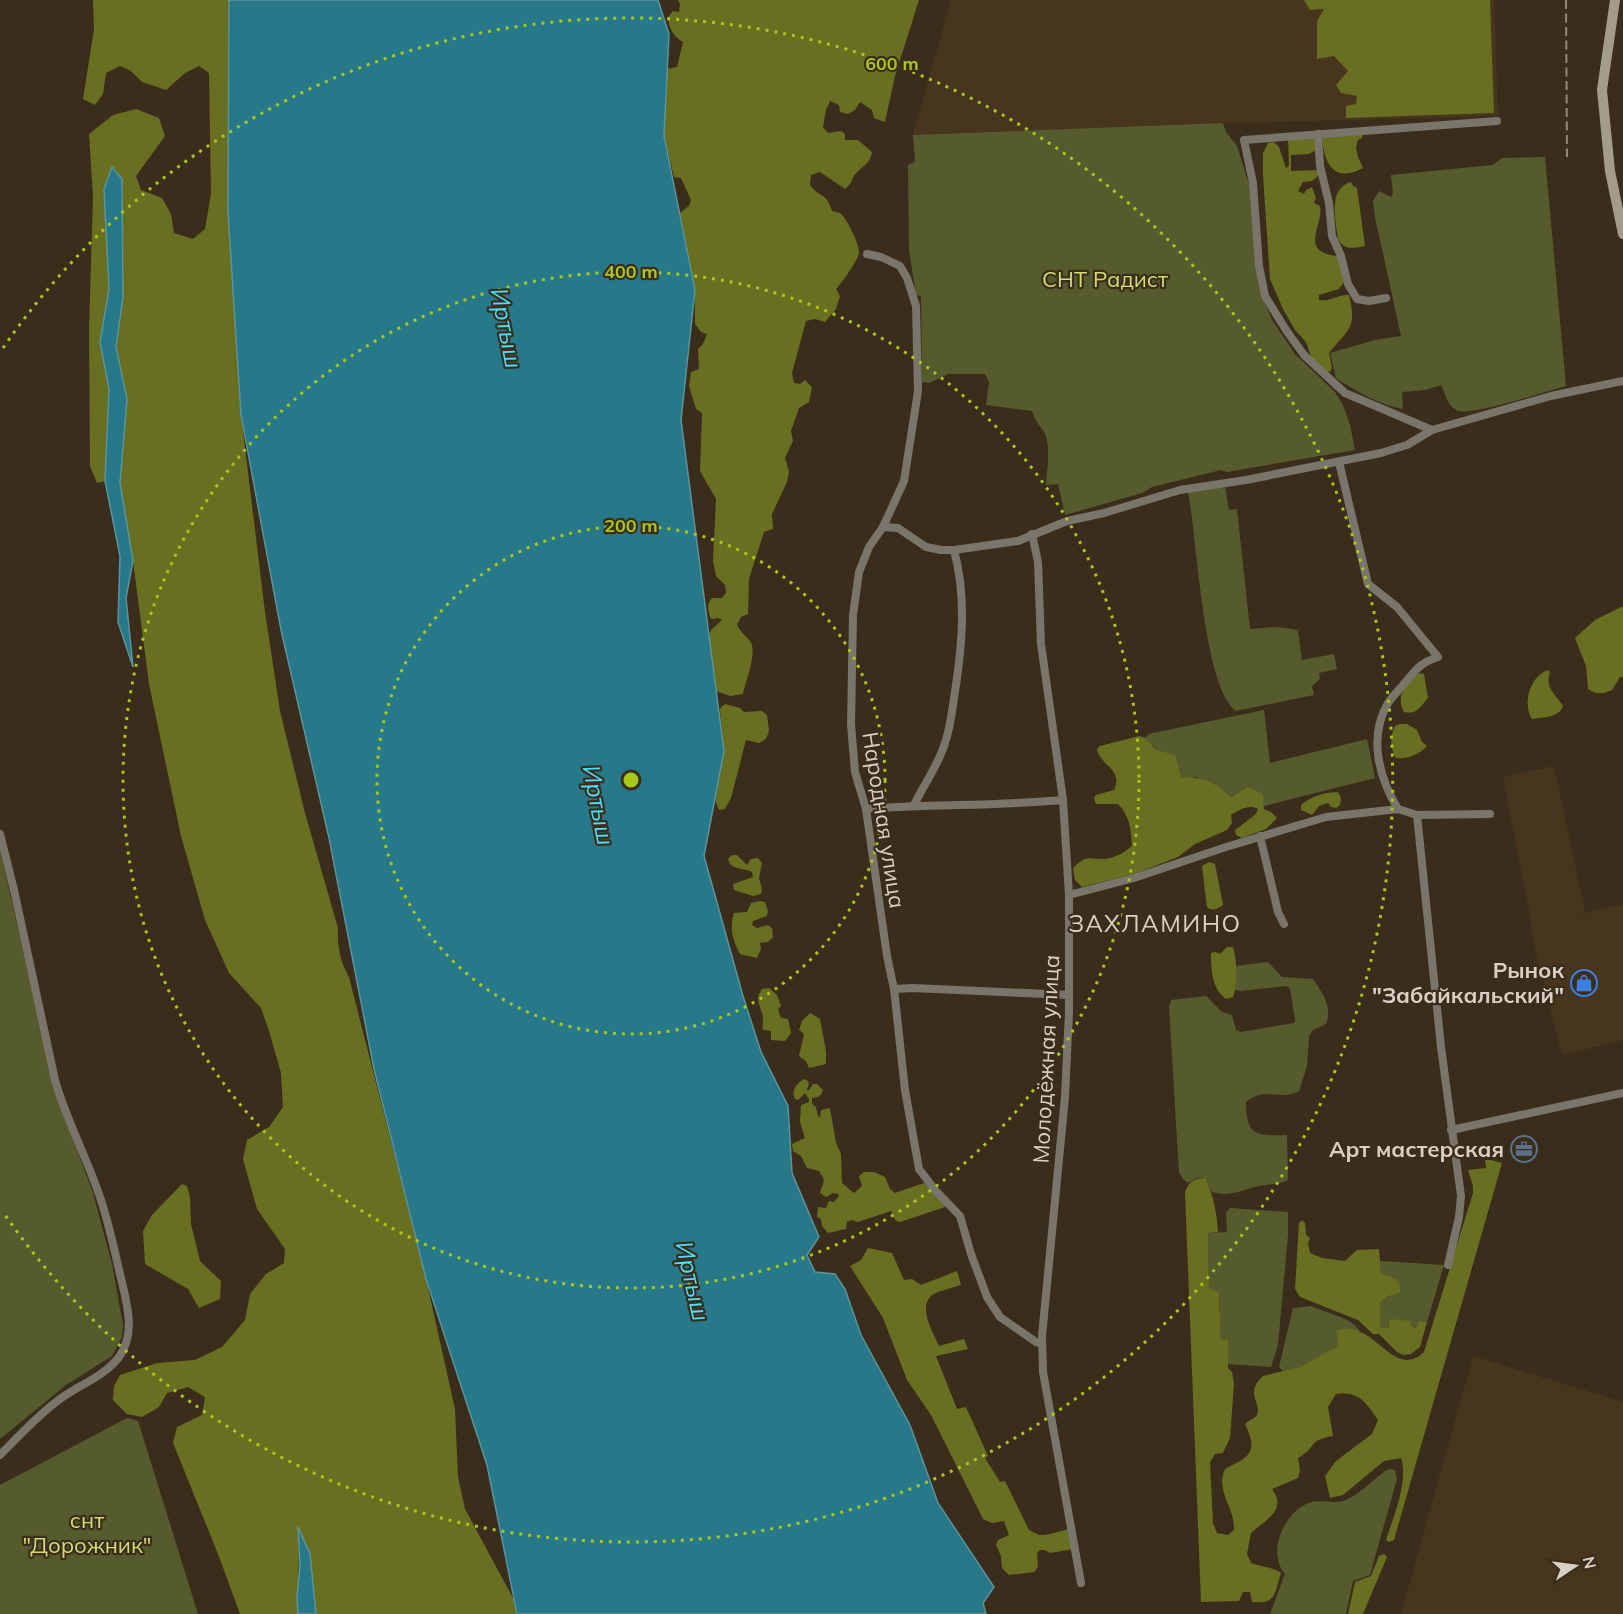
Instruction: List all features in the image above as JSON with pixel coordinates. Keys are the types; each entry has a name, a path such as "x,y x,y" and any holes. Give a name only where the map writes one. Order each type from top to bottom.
{"street":[{"path":"1615,0 1602,90 1610,171 1623,234"},
{"path":"1432,430 1345,393 1304,355 1286,330 1265,296 1259,266 1253,183 1244,140 1497,121"},
{"path":"1318,135 1320,166 1329,203 1332,236 1341,256 1348,284 1357,299 1369,301 1386,298"},
{"name":"Народная улица","path":"867,254 881,257 900,266 907,278 916,317 918,391 904,481 859,572 853,615 851,724 855,772 866,809 887,956 894,989 905,1090 919,1168 934,1190 960,1216 987,1297 1000,1317 1042,1344"},
{"path":"883,527 898,528 926,547 954,550 1018,541 1067,521 1104,513 1180,490 1246,480 1390,451 1407,445 1432,430 1551,396 1623,381"},
{"path":"1339,462 1368,584 1397,607 1438,657 1422,663 1389,702 1382,716 1377,751 1387,791 1398,809"},
{"name":"Молодёжная улица","path":"1032,534 1038,562 1041,644 1063,800 1069,895 1069,995 1065,1097 1042,1344 1043,1371 1081,1583"},
{"path":"914,805 924,784 933,774 946,741 958,673 963,594 954,550"},
{"path":"866,809 914,805 1015,804 1063,800"},
{"path":"1069,895 1134,878 1260,836 1326,817 1398,809 1418,815 1490,814"},
{"path":"1418,815 1441,1047 1461,1196 1459,1217 1448,1265"},
{"path":"0,834 55,1080 61,1102 107,1218 129,1321 126,1347 118,1359 108,1369 83,1383 48,1409 0,1455"},
{"path":"1260,836 1278,912 1284,924"},
{"path":"894,989 1069,995"},
{"path":"1451,1130 1623,1093"}],"shaded area":[{"path":"951,0 1494,0 1498,116 913,135"},
{"path":"1554,766 1585,912 1576,915 1623,904 1623,1040 1562,1055 1530,926 1532,926 1503,777"},
{"path":"1473,1356 1623,1402 1623,1614 1401,1614"}],"green space":[{"path":"93,0 229,0 228,212 241,415 265,612 280,711 305,813 338,928 343,965 349,977 426,1279 455,1409 458,1477 465,1509 513,1598 517,1614 316,1614 310,1554 299,1529 298,1614 240,1614 173,1443 177,1427 202,1415 205,1397 188,1387 167,1393 159,1407 142,1417 127,1414 113,1400 114,1386 120,1375 157,1363 195,1360 222,1347 245,1320 250,1294 266,1274 284,1263 285,1249 257,1209 243,1159 247,1140 269,1127 283,1107 281,1073 261,1008 229,973 205,920 181,836 149,684 120,483 127,399 116,347 123,297 112,167 104,189 109,289 100,342 109,389 105,481 97,483 90,466 89,329 93,197 89,134 113,115 136,109 159,118 165,136 136,176 141,190 162,198 171,214 174,233 193,239 205,229 211,194 209,73 199,66 185,73 166,90 142,82 131,71 120,66 106,73 103,94 95,105 83,99 94,29"},
{"path":"678,0 919,0 895,76 885,122 874,118 872,110 860,102 855,110 848,114 840,112 839,105 830,101 826,110 823,127 828,133 841,131 845,134 845,140 858,140 872,152 869,160 845,189 820,172 811,175 810,185 813,189 825,197 832,211 844,217 850,226 859,253 836,289 840,296 836,309 825,322 815,319 806,321 792,373 794,383 800,384 805,380 812,387 809,402 799,408 791,431 793,441 785,458 789,472 787,482 772,514 773,529 764,532 749,579 748,614 741,617 737,625 750,641 752,648 752,661 748,676 743,694 730,696 716,691 709,636 711,630 722,620 711,619 708,606 712,598 722,598 726,593 725,585 716,576 713,561 716,499 700,471 702,413 696,409 689,386 691,372 699,369 698,349 707,334 701,332 695,324 695,290 680,213 689,206 691,200 681,178 674,177 664,136 667,69 677,67 683,42 672,32 668,17 673,11 679,12"},
{"path":"1304,0 1490,0 1494,113 1346,118 1346,106 1356,104 1357,96 1341,93 1336,85 1348,71 1334,56 1317,59 1317,21 1324,9 1310,10"},
{"name":"СНТ Радист","path":"1223,123 1226,132 1237,146 1249,184 1263,298 1272,320 1295,354 1335,392 1343,405 1355,450 1227,472 1221,470 1152,487 1142,493 1065,515 1058,484 1046,485 1048,458 1046,437 1032,411 986,405 989,382 985,374 948,374 929,383 922,382 921,296 916,295 909,250 908,165 915,162 913,135"},
{"path":"1363,134 1356,147 1363,168 1345,174 1332,168 1325,155 1322,138"},
{"path":"1315,137 1315,151 1309,154 1291,155 1291,171 1319,170 1318,176 1312,181 1303,182 1298,191 1304,194 1312,187 1316,198 1314,203 1320,206 1316,244 1319,250 1326,254 1339,256 1344,282 1339,289 1319,295 1319,300 1349,295 1352,315 1350,327 1329,353 1332,368 1330,372 1324,370 1312,359 1306,342 1295,330 1283,309 1270,279 1263,175 1263,153 1268,143 1274,142 1279,147 1286,168 1289,166 1288,139"},
{"path":"1545,157 1566,386 1495,406 1459,411 1449,403 1441,385 1425,390 1402,392 1403,409 1377,401 1336,378 1330,353 1375,340 1401,336 1373,201 1379,191 1391,197 1393,194 1391,175 1493,165 1502,158"},
{"path":"1351,182 1357,188 1365,246 1353,248 1340,243 1335,214 1339,191"},
{"path":"1225,486 1229,510 1237,509 1250,629 1277,627 1298,630 1302,660 1334,654 1337,669 1319,673 1320,679 1312,686 1314,695 1236,711 1225,697 1216,673 1209,643 1188,492"},
{"path":"1623,607 1623,677 1620,677 1612,690 1597,693 1588,689 1586,666 1575,638 1595,620"},
{"path":"1548,670 1550,687 1563,706 1554,715 1532,719 1529,713 1528,698 1532,684"},
{"path":"1420,673 1424,674 1428,698 1415,711 1404,712 1401,700 1404,690"},
{"path":"725,704 740,708 744,712 762,711 767,715 769,731 766,739 759,743 746,740 731,798 725,809 719,810 715,800 724,751 720,710"},
{"path":"1264,710 1270,763 1367,739 1375,778 1264,806 1263,802 1224,794 1215,784 1196,777 1181,778 1146,738 1148,734"},
{"path":"1407,724 1417,730 1422,742 1427,746 1413,756 1396,758 1392,738 1395,726"},
{"path":"1139,736 1146,738 1156,750 1175,755 1181,777 1208,781 1232,797 1248,787 1263,794 1264,809 1277,818 1266,829 1242,838 1236,835 1235,830 1256,814 1258,809 1244,808 1231,815 1232,823 1227,830 1195,844 1178,857 1134,874 1082,887 1075,880 1073,868 1088,858 1105,859 1132,846 1129,824 1118,804 1096,804 1094,798 1096,795 1114,790 1116,783 1114,772 1102,760 1097,749 1100,746"},
{"path":"1338,792 1341,798 1340,805 1336,808 1331,807 1328,803 1319,806 1312,815 1301,810 1301,805 1314,797"},
{"path":"0,850 55,1090 93,1193 112,1264 123,1325 122,1337 112,1356 66,1385 0,1439"},
{"path":"732,855 737,855 747,865 751,859 758,858 762,863 759,878 761,894 753,896 734,890 733,884 753,877 749,870 738,868 730,863 728,859"},
{"path":"1209,862 1215,864 1223,905 1213,910 1207,907 1202,866"},
{"path":"765,902 767,916 753,921 752,925 757,928 768,925 772,928 773,937 768,942 760,943 761,949 757,958 740,954 734,939 732,924 734,913 747,912 751,903"},
{"path":"1227,947 1233,947 1236,979 1233,997 1226,999 1215,985 1211,953 1220,954"},
{"path":"1268,962 1282,977 1313,979 1326,1000 1328,1018 1326,1024 1313,1030 1309,1036 1307,1066 1299,1091 1286,1095 1260,1095 1246,1102 1248,1122 1255,1132 1287,1135 1288,1180 1219,1194 1212,1192 1206,1178 1197,1178 1188,1183 1179,1172 1169,1007 1171,1000 1206,996 1222,1012 1232,1015 1236,1030 1241,1032 1294,1023 1290,988 1286,986 1235,990 1235,966"},
{"path":"769,988 777,995 781,1006 778,1009 781,1018 788,1019 791,1033 785,1041 771,1040 771,1031 763,1030 763,1015 758,998 762,989"},
{"path":"810,1013 820,1019 826,1064 809,1068 806,1061 799,1056 804,1034 799,1030 802,1021"},
{"path":"804,1079 809,1084 808,1091 813,1084 817,1084 823,1090 819,1096 812,1098 812,1104 816,1107 818,1116 820,1118 821,1110 830,1108 836,1143 841,1154 842,1183 854,1193 862,1186 859,1176 864,1172 874,1172 885,1177 890,1189 895,1193 924,1183 948,1206 900,1222 895,1220 891,1211 858,1222 851,1220 847,1222 846,1229 828,1233 822,1226 821,1219 817,1217 818,1207 826,1208 829,1201 834,1202 839,1196 833,1193 826,1197 820,1193 824,1180 819,1171 807,1168 801,1156 793,1151 792,1144 805,1138 800,1122 801,1105 809,1102 809,1099 805,1093 798,1100 795,1099 794,1093 797,1085"},
{"path":"1485,1160 1502,1163 1394,1540 1389,1542 1386,1540 1402,1488 1401,1458 1384,1461 1343,1495 1330,1498 1325,1476 1336,1461 1372,1434 1378,1420 1361,1399 1351,1394 1336,1394 1328,1407 1333,1436 1319,1440 1298,1458 1300,1470 1298,1478 1272,1489 1276,1496 1276,1509 1251,1533 1247,1554 1251,1563 1281,1573 1273,1596 1266,1601 1252,1602 1250,1592 1243,1592 1239,1601 1201,1602 1185,1192 1188,1185 1206,1178 1216,1211 1218,1232 1208,1233 1209,1288 1219,1293 1221,1339 1228,1340 1228,1368 1232,1372 1234,1384 1230,1438 1223,1453 1215,1454 1210,1462 1213,1523 1217,1533 1228,1535 1234,1530 1232,1514 1222,1485 1223,1478 1225,1469 1246,1457 1251,1448 1245,1424 1257,1415 1254,1393 1257,1382 1263,1376 1299,1367 1337,1347 1336,1331 1349,1329 1361,1332 1392,1355 1402,1359 1413,1359 1424,1352 1473,1193 1468,1170 1486,1168"},
{"path":"182,1184 187,1186 190,1197 191,1224 200,1261 221,1281 220,1299 199,1308 188,1289 145,1264 143,1231 152,1215"},
{"path":"1230,1208 1288,1212 1278,1345 1271,1367 1228,1364 1228,1341 1221,1339 1219,1294 1209,1289 1208,1233 1227,1232 1226,1213"},
{"path":"1302,1220 1305,1223 1306,1235 1310,1238 1308,1243 1310,1253 1322,1258 1345,1261 1357,1250 1379,1249 1381,1273 1396,1279 1401,1288 1400,1293 1386,1297 1380,1303 1380,1327 1388,1329 1389,1319 1411,1321 1411,1326 1416,1328 1419,1321 1427,1322 1420,1347 1411,1354 1403,1355 1379,1334 1373,1334 1358,1320 1300,1297 1295,1289 1299,1223"},
{"path":"868,1248 892,1253 904,1280 912,1279 921,1285 957,1271 961,1285 934,1294 926,1305 926,1312 939,1346 964,1339 968,1349 936,1356 957,1409 966,1407 988,1456 985,1458 1000,1482 1005,1481 1029,1530 1045,1535 1070,1529 1074,1549 1050,1553 1040,1550 1037,1553 1038,1567 1034,1572 1009,1575 1002,1568 1001,1556 996,1545 998,1540 1009,1535 1004,1521 992,1523 983,1519 931,1415 907,1380 883,1318 850,1266 861,1260"},
{"path":"1380,1261 1444,1265 1427,1322 1419,1321 1417,1328 1389,1319 1388,1330 1380,1328 1380,1303 1386,1297 1400,1293 1401,1288 1396,1279 1381,1273"},
{"path":"1311,1306 1354,1324 1362,1336 1299,1367 1283,1371 1279,1367 1293,1308"},
{"name":"снт \"Дорожник\"","path":"127,1418 138,1421 198,1614 0,1614 0,1485"},
{"path":"1388,1469 1395,1470 1397,1479 1370,1575 1353,1581 1346,1614 1270,1614 1285,1574 1277,1556 1280,1535 1290,1517 1298,1509 1311,1502 1343,1501 1361,1491"},
{"path":"1384,1554 1387,1557 1363,1614 1348,1614 1355,1582 1371,1576 1379,1556"}],"water":[{"name":"Иртыш","path":"229,0 658,0 669,34 664,136 695,290 681,420 724,751 704,856 761,1052 788,1106 792,1173 819,1237 807,1255 815,1272 835,1274 845,1289 861,1335 910,1425 938,1503 994,1587 983,1603 986,1614 517,1614 487,1465 426,1279 374,1069 329,838 281,630 241,415 228,212"},
{"path":"112,167 122,179 123,297 116,347 127,399 120,483 133,561 126,598 133,667 118,622 120,556 105,481 109,389 100,342 109,289 104,189"},
{"path":"298,1527 310,1554 316,1614 298,1614 300,1566"}],"railway":[{"path":"1566,0 1567,157"}],"place":[{"name":"Рынок \"Забайкальский\"","path":"1584,983"},
{"name":"Арт мастерская","path":"1524,1149"}],"district":[{"name":"ЗАХЛАМИНО","path":"1155,923"}]}
